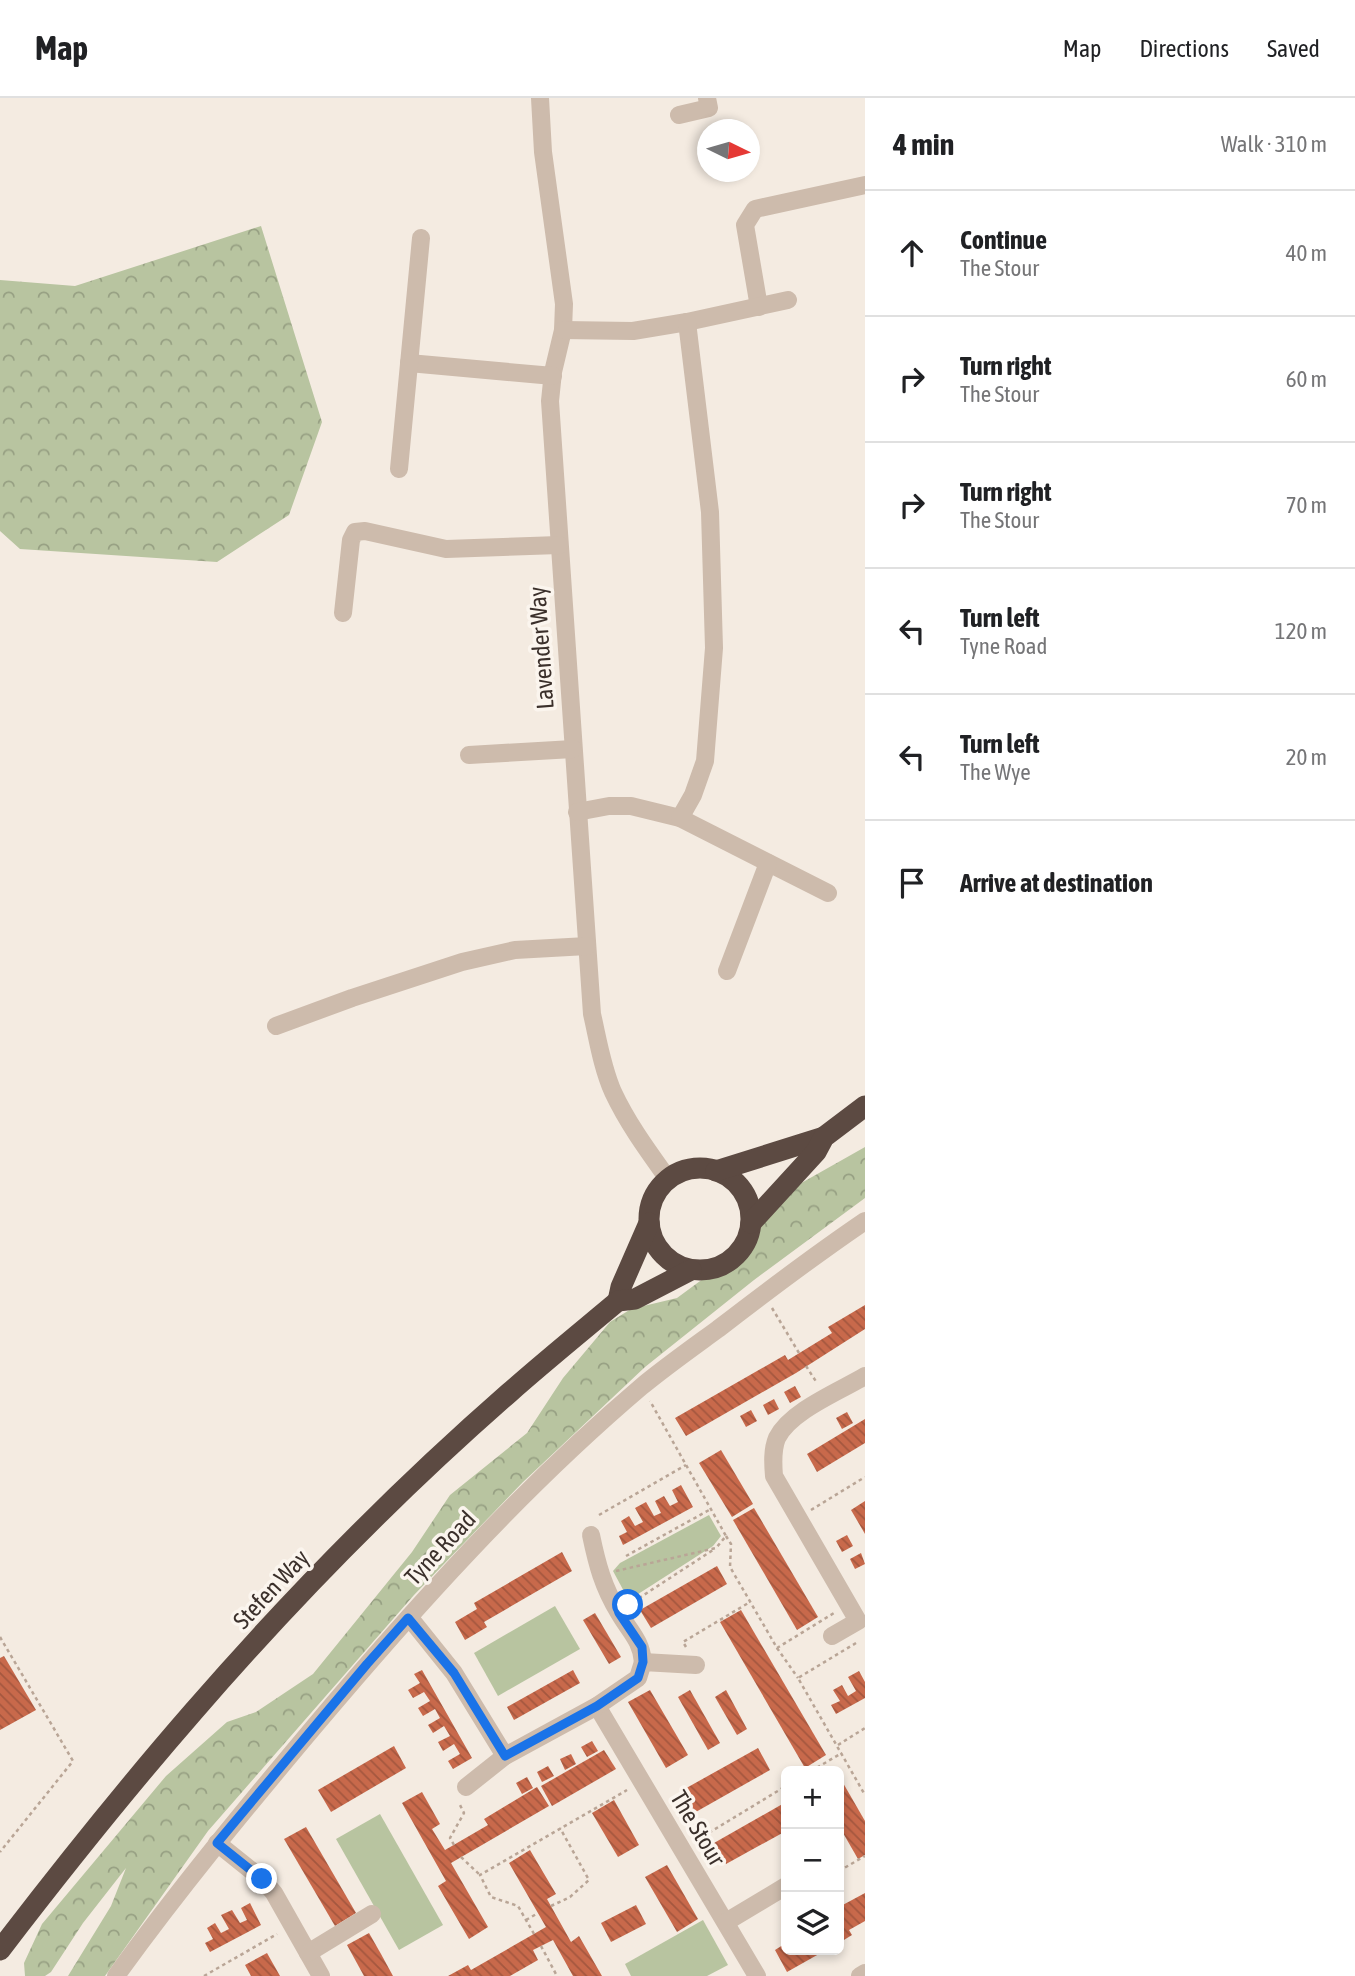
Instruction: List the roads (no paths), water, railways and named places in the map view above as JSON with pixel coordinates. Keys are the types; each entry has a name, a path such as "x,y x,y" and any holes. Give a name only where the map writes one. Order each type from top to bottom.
{"highway":[{"path":"716,1171 731,1179 742,1191 749,1206 751,1223 747,1239 737,1254 724,1264 708,1270 691,1270 675,1264 662,1253 653,1239 649,1223 650,1206 657,1191 668,1179 683,1171 716,1171 824,1137 865,1106"},
{"path":"751,1223 816,1152 824,1137"},
{"path":"618,1301 621,1287 649,1223"},
{"name":"Stefen Way","path":"0,1950 91,1832 194,1711 271,1627 415,1481 508,1394 618,1301 635,1299 691,1270"}],"street":[{"name":"Lavender Way","path":"540,98 543,152 564,304 563,330 552,376 550,401 592,1014 613,1091 635,1133 668,1179"},
{"path":"679,115 709,108 708,98"},
{"path":"759,307 745,225 755,209 865,185"},
{"path":"399,469 421,238"},
{"path":"563,330 633,331 788,300"},
{"path":"680,818 693,795 705,761 714,648 709,512 687,322"},
{"path":"409,363 552,376"},
{"path":"344,613 351,540 355,532 365,531 446,549 559,545"},
{"path":"469,755 573,749"},
{"path":"577,812 609,806 631,806 680,818 828,893"},
{"path":"727,971 768,863"},
{"path":"276,1026 462,962 515,950 587,946"},
{"name":"Tyne Road","path":"116,1976 217,1843 367,1664 560,1460 642,1386 865,1221"},
{"path":"832,1636 859,1620 774,1476 773,1457 777,1438 790,1421 865,1376"},
{"path":"466,1787 505,1756 597,1706 638,1678 643,1662 642,1647 619,1613 599,1575 591,1535"},
{"path":"408,1618 454,1673 505,1756"},
{"path":"643,1662 696,1665"},
{"name":"The Stour","path":"597,1706 757,1976"},
{"path":"217,1843 262,1879 274,1893 321,1976"},
{"path":"726,1922 781,1889"},
{"path":"308,1953 372,1914"},
{"path":"860,1976 865,1973"}]}
